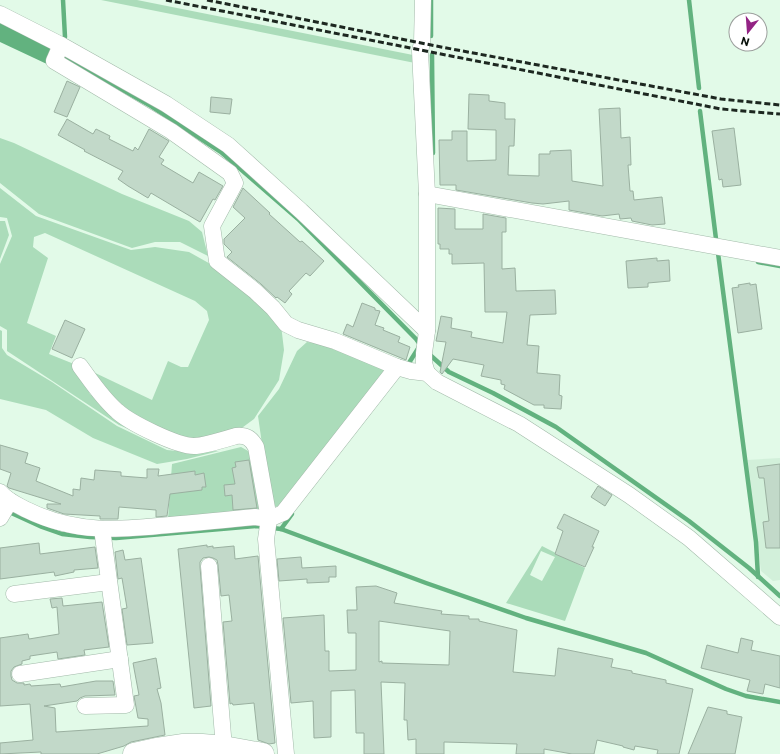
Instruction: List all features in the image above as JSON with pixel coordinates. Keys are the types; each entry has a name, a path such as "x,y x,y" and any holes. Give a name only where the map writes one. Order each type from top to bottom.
{"main road":[{"path":"134,754 154,749 184,745 224,748 263,754"}],"street":[{"path":"268,524 283,513 409,370 424,363 427,194 421,47 423,0"},
{"path":"0,14 58,51 166,104 228,145 301,211 425,343"},
{"path":"58,51 54,61 171,131 230,173 235,184 212,226 217,261 255,291 273,308 286,324 298,330 335,341 438,382 519,424 629,495 689,538 780,617"},
{"path":"427,194 780,258"},
{"path":"80,366 98,390 118,411 135,422 179,444 195,446 236,436 248,437 256,447 268,524 266,539 286,754"},
{"path":"4,506 103,535 121,530 255,517 268,524"},
{"path":"85,706 126,705 103,535"},
{"path":"209,566 224,748"},
{"path":"14,594 110,582"},
{"path":"20,674 120,659"}],"shaded area":[{"path":"101,0 137,0 418,56 415,63"},
{"path":"0,138 14,143 122,194 189,221 202,232 208,256 180,242 155,242 132,248 39,214 0,183"},
{"path":"0,188 36,216 131,250 155,247 189,252 223,271 281,325 284,350 279,380 254,419 235,433 203,440 177,435 151,425 126,408 106,390 89,370 152,400 168,361 181,367 188,367 209,320 207,311 195,301 45,233 34,237 33,247 48,258 27,323 56,336 49,354 74,364 90,394 134,429 172,447 119,425 7,351 7,330 0,326 0,264 12,236 7,218 0,217"},
{"path":"0,221 5,221 9,235 0,259"},
{"path":"0,330 2,331 2,348 7,355 52,382 117,426 167,450 187,452 219,451 187,459 157,464 93,438 46,410 0,399"},
{"path":"307,342 316,343 388,369 282,506 271,507 258,416 279,389 297,351"},
{"path":"241,447 250,452 260,508 257,510 168,519 172,464"},
{"path":"780,458 780,580 773,581 761,571 747,460"},
{"path":"542,546 585,568 565,621 506,603","holes":["541,551 555,557 542,581 530,575"]}],"building":[{"path":"67,81 80,87 67,117 54,112"},
{"path":"469,94 489,95 489,101 505,103 505,119 515,119 514,146 509,146 508,175 539,176 539,154 550,154 550,151 571,150 572,181 603,186 599,109 620,108 621,138 630,137 631,165 628,165 630,191 633,191 634,200 662,197 665,224 652,225 632,221 631,218 620,219 619,214 602,216 569,210 569,201 543,204 532,203 456,190 456,185 440,185 439,140 452,140 452,131 467,131 467,161 496,160 496,130 468,129"},
{"path":"211,97 232,99 230,114 210,112"},
{"path":"67,119 93,134 96,129 110,136 109,139 133,151 135,147 138,150 149,129 169,141 159,157 164,160 161,164 193,183 199,172 223,186 215,200 213,199 200,222 151,193 148,198 128,186 118,179 123,171 84,151 85,150 58,135"},
{"path":"734,128 741,185 723,187 722,179 719,180 712,131"},
{"path":"243,188 300,242 302,241 324,261 310,276 306,273 289,291 292,294 285,303 277,297 276,298 227,257 232,252 224,244 224,239 245,218 233,207"},
{"path":"438,208 455,209 455,229 483,229 483,214 506,218 506,232 502,232 502,269 515,268 516,291 555,290 556,314 530,315 527,345 539,346 537,373 560,375 559,395 562,396 561,409 544,408 544,405 534,405 504,389 505,385 501,384 501,380 481,376 484,365 453,359 442,374 440,372 446,342 436,341 441,316 452,318 451,328 472,332 471,337 503,343 507,312 485,312 484,263 452,264 452,254 449,254 449,249 440,249 440,244 438,244"},
{"path":"657,258 657,261 669,260 670,281 648,283 648,287 628,288 626,261"},
{"path":"750,283 750,285 756,284 762,329 738,333 732,288 739,287 738,285"},
{"path":"362,303 380,311 375,325 400,337 398,342 410,347 406,360 343,334 347,324 353,327"},
{"path":"65,320 85,329 72,358 52,349"},
{"path":"0,445 28,453 25,463 40,468 36,481 73,496 73,489 80,490 81,478 94,480 95,470 121,472 121,476 147,478 147,469 159,469 158,476 195,471 195,475 204,473 206,487 202,487 202,490 170,494 167,516 156,517 156,510 119,507 118,519 100,519 100,516 64,514 47,508 47,504 61,504 9,488 7,486 11,473 0,469"},
{"path":"249,460 257,508 233,510 232,495 225,496 224,485 235,484 232,468 236,467 235,462"},
{"path":"780,464 780,548 766,548 763,522 769,521 764,478 759,478 757,467"},
{"path":"598,486 612,495 605,506 591,497"},
{"path":"564,514 599,531 585,567 555,554 563,531 557,528"},
{"path":"39,543 40,554 95,547 98,568 74,570 74,572 55,576 54,572 0,579 0,548"},
{"path":"207,545 207,547 213,546 213,548 234,546 235,559 258,556 275,743 269,744 258,740 254,703 230,704 223,622 232,621 229,595 221,596 217,560 209,557 203,558 200,562 200,567 211,706 194,708 178,549"},
{"path":"123,550 125,560 141,558 153,643 127,645 122,609 127,608 122,578 118,579 115,552"},
{"path":"301,557 302,568 336,566 336,577 329,577 329,582 307,583 307,579 279,581 277,559"},
{"path":"376,586 397,593 394,603 442,611 441,614 469,616 469,619 479,619 479,621 517,630 513,672 555,676 558,648 613,659 611,667 666,680 666,683 693,689 679,754 657,754 658,750 635,746 634,750 597,740 594,754 572,754 544,749 544,754 516,754 517,744 444,742 444,754 416,754 416,739 408,740 407,720 404,720 405,683 381,682 384,754 364,754 364,733 356,733 355,690 331,691 331,737 314,738 313,701 291,703 283,618 324,615 325,651 329,651 329,671 356,670 356,633 348,633 347,610 357,610 356,587","holes":["379,621 450,631 449,665 379,662"]},
{"path":"62,598 63,606 102,602 109,647 84,650 85,655 58,659 57,652 30,656 30,659 22,661 22,664 14,667 11,671 12,680 17,683 24,683 24,685 30,684 31,686 60,684 61,687 96,681 113,681 115,695 85,696 77,701 44,706 55,708 56,732 148,726 148,719 138,718 134,696 139,695 133,663 156,658 161,688 157,689 161,703 165,735 131,742 124,746 97,754 41,754 41,752 0,754 0,743 33,740 30,704 0,706 0,638 28,634 29,639 59,634 57,607 52,608 50,599"},
{"path":"741,638 753,641 751,650 780,656 780,688 765,684 763,694 747,691 750,680 701,668 707,645 738,653"},
{"path":"708,707 727,711 727,714 742,717 735,754 688,754"}],"waterway":[{"path":"63,0 65,37"},
{"path":"431,0 431,36"},
{"path":"689,0 699,88"},
{"path":"0,27 51,51"},
{"path":"61,55 151,106 221,152 298,219 416,339 421,346"},
{"path":"432,55 433,153"},
{"path":"700,111 716,239"},
{"path":"718,253 756,542 758,577"},
{"path":"758,262 780,266"},
{"path":"407,366 419,347"},
{"path":"429,354 449,372 493,393 556,427 689,521 749,568 780,596"},
{"path":"7,511 42,527 62,534 90,537 116,538 256,526 281,529 426,583 526,618 646,653 726,689 746,696 780,702"},
{"path":"281,529 292,514"}],"railway":[{"path":"166,0 721,109 780,114"},
{"path":"207,0 441,47 721,99 780,105"}]}
